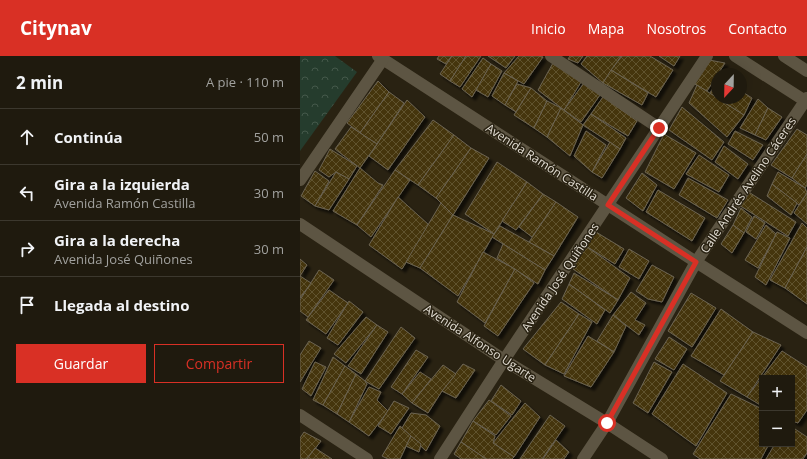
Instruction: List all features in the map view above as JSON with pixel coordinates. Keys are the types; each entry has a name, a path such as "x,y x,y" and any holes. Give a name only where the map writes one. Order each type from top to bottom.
{"street":[{"path":"551,56 659,128"},
{"name":"Avenida José Quiñones","path":"440,459 504,360 707,56"},
{"path":"735,56 806,100"},
{"path":"784,56 807,71"},
{"path":"300,180 381,58"},
{"name":"Avenida Ramón Castilla","path":"381,58 807,333"},
{"name":"Calle Andrés Avelino Cáceres","path":"583,459 607,423 696,262 806,100"},
{"name":"Avenida Alfonso Ugarte","path":"300,224 504,360 607,423 662,459"},
{"path":"300,415 367,459"}],"green space":[{"path":"300,56 335,56 357,72 300,151"}],"building":[{"path":"439,56 452,56 446,64 437,59"},
{"path":"452,56 466,56 450,81 440,74"},
{"path":"466,56 481,56 460,87 450,81"},
{"path":"488,56 515,56 506,68"},
{"path":"519,56 543,57 524,84 504,73"},
{"path":"570,56 583,56 578,63 568,59"},
{"path":"587,56 621,56 603,83 581,64"},
{"path":"622,56 650,56 673,70 656,97 611,70"},
{"path":"659,56 680,56 674,66"},
{"path":"483,58 491,64 472,97 462,89"},
{"path":"709,60 725,63 722,68 711,68 711,85 707,91 693,83"},
{"path":"553,63 581,82 564,110 538,90"},
{"path":"491,64 502,71 488,97 476,90"},
{"path":"611,70 648,93 642,105 603,83"},
{"path":"504,73 518,81 505,105 492,96"},
{"path":"378,81 389,92 360,133 347,123"},
{"path":"584,83 600,95 581,122 564,110"},
{"path":"517,84 531,88 516,112 505,105"},
{"path":"697,85 711,94 711,104 727,104 744,115 727,137 689,103"},
{"path":"531,88 547,101 534,128 514,115"},
{"path":"389,92 404,103 377,144 360,133"},
{"path":"747,95 752,98 744,115 727,104 747,104"},
{"path":"603,97 637,121 628,136 591,114"},
{"path":"758,99 768,108 755,135 740,128"},
{"path":"407,100 425,117 388,170 369,156"},
{"path":"547,101 561,108 547,137 534,128"},
{"path":"682,107 724,142 712,160 669,130"},
{"path":"561,108 583,125 570,156 547,137"},
{"path":"768,108 782,117 766,140 755,135"},
{"path":"591,114 626,138 620,149 583,125"},
{"path":"433,120 454,135 418,185 395,170"},
{"path":"351,127 377,144 360,168 335,149"},
{"path":"797,129 807,135 807,154 792,178 771,165"},
{"path":"586,131 606,145 592,172 574,156"},
{"path":"735,131 763,145 753,160 728,144"},
{"path":"664,134 696,153 674,189 645,172"},
{"path":"454,135 471,148 436,198 418,185"},
{"path":"610,142 620,149 602,178 592,172"},
{"path":"724,146 748,164 738,179 715,162"},
{"path":"471,148 489,158 453,215 436,198"},
{"path":"330,149 357,166 349,179 336,172 329,177 319,170"},
{"path":"807,154 807,185 805,188 792,178"},
{"path":"699,155 729,175 719,192 686,174"},
{"path":"497,162 527,182 494,234 465,214"},
{"path":"360,168 378,183 383,185 357,225 333,211"},
{"path":"395,170 410,180 371,237 357,225"},
{"path":"315,171 329,181 315,206 301,196"},
{"path":"336,172 349,179 329,210 315,206"},
{"path":"778,172 805,188 807,193 799,205 772,184"},
{"path":"642,173 657,185 643,211 626,198"},
{"path":"688,178 728,200 717,218 679,195"},
{"path":"527,182 543,194 516,230 502,221"},
{"path":"772,184 797,203 791,215 767,196"},
{"path":"658,190 705,218 692,241 646,212"},
{"path":"747,191 796,222 788,236 739,205"},
{"path":"807,193 807,224 794,213"},
{"path":"543,194 556,202 532,237 519,227"},
{"path":"398,197 429,225 402,269 369,245"},
{"path":"556,202 578,217 554,256 529,242"},
{"path":"441,203 453,215 420,268 406,262"},
{"path":"741,208 752,217 744,233 733,225"},
{"path":"453,215 494,234 458,296 420,268"},
{"path":"754,216 765,223 756,239 746,232"},
{"path":"802,223 807,228 807,247 785,288 770,280"},
{"path":"733,225 744,233 732,253 721,244"},
{"path":"766,225 776,234 758,268 745,260"},
{"path":"500,226 554,256 545,270 492,237"},
{"path":"596,232 624,249 615,264 586,246"},
{"path":"777,232 790,238 766,285 755,277"},
{"path":"503,244 545,270 538,284 497,258"},
{"path":"586,246 630,278 618,300 573,269"},
{"path":"807,247 807,304 785,288"},
{"path":"629,249 649,261 639,279 619,267"},
{"path":"483,252 515,269 485,323 457,302"},
{"path":"300,259 307,265 300,276"},
{"path":"652,265 674,277 662,302 648,299 636,291"},
{"path":"515,269 534,283 498,336 484,326"},
{"path":"319,270 334,280 308,317 300,311 300,300"},
{"path":"574,273 618,300 610,313 569,284"},
{"path":"300,276 311,283 300,298"},
{"path":"569,284 605,310 597,324 562,299"},
{"path":"329,290 348,303 326,334 306,320"},
{"path":"631,292 646,303 635,320 645,325 639,335 613,315"},
{"path":"691,293 716,308 692,347 668,331"},
{"path":"349,301 363,312 338,345 327,338"},
{"path":"561,302 579,314 545,365 523,349"},
{"path":"721,309 753,332 724,375 691,356"},
{"path":"579,314 592,322 564,374 545,365"},
{"path":"613,315 626,326 614,352 597,341"},
{"path":"366,317 377,325 346,363 334,354"},
{"path":"377,325 388,332 361,374 348,366"},
{"path":"401,327 415,338 379,389 365,381"},
{"path":"753,332 781,345 761,375 759,375 759,379 747,397 720,381"},
{"path":"588,336 614,352 591,387 564,376"},
{"path":"669,337 687,349 674,370 655,359"},
{"path":"309,341 321,348 300,382 300,355"},
{"path":"416,350 428,357 402,394 391,387"},
{"path":"782,351 807,367 807,410 798,423 795,422 795,375 764,375"},
{"path":"333,357 345,366 323,405 313,400"},
{"path":"315,362 326,367 311,396 302,389"},
{"path":"654,362 672,372 648,413 633,403"},
{"path":"463,364 475,370 456,398 442,391"},
{"path":"683,364 727,393 696,446 652,414"},
{"path":"443,365 456,374 442,391 428,413 412,403"},
{"path":"345,366 356,374 337,414 323,405"},
{"path":"420,372 431,379 412,403 402,394"},
{"path":"356,374 367,384 349,422 337,414"},
{"path":"759,381 759,404 747,397"},
{"path":"501,385 521,401 512,415 491,401"},
{"path":"369,387 381,392 377,400 388,411 369,436 349,422"},
{"path":"731,394 759,408 759,447 767,447 761,459 700,459 693,454"},
{"path":"489,400 511,416 496,435 473,421"},
{"path":"394,401 409,408 391,434 378,426"},
{"path":"525,403 540,417 514,457 493,443"},
{"path":"411,413 426,415 440,426 426,451 402,428"},
{"path":"550,415 565,426 542,459 520,459"},
{"path":"473,421 495,436 493,443 514,457 512,459 486,459 461,442"},
{"path":"400,426 411,436 400,459 388,459 382,456"},
{"path":"795,429 807,437 807,453 803,459 766,459 773,447 795,447"},
{"path":"304,432 321,441 307,459 300,459 300,438"},
{"path":"411,436 421,444 419,452 406,446"},
{"path":"556,440 569,452 564,459 543,459"},
{"path":"461,442 486,459 461,459 454,454"},
{"path":"315,448 332,459 307,459"}],"route":[{"path":"607,423 696,262 608,205 659,128"}]}
